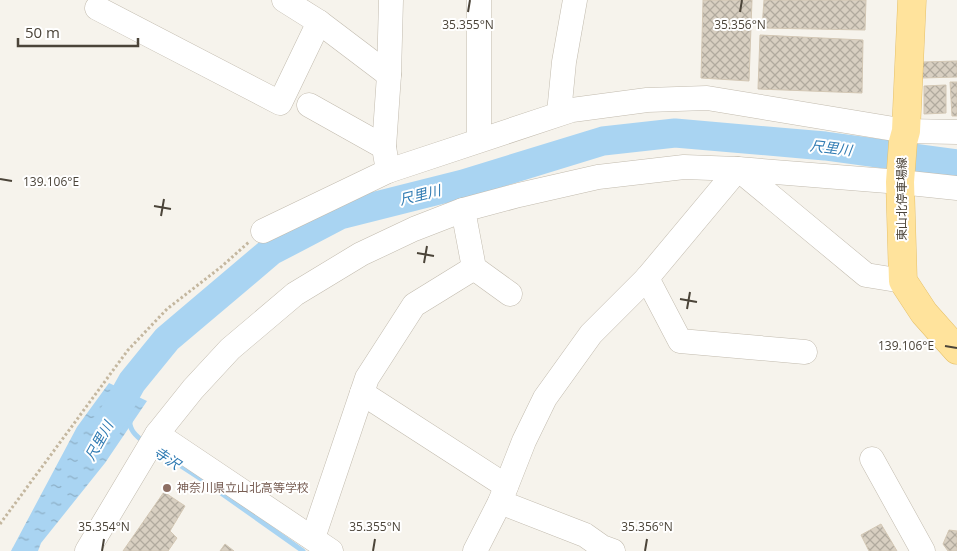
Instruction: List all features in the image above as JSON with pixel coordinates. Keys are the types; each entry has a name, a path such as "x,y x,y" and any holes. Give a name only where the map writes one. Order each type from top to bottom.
{"main road":[{"name":"東山北停車場線","path":"903,281 900,182 912,0"},
{"path":"903,281 924,313 957,350"}],"street":[{"path":"284,0 319,22 389,75"},
{"path":"388,170 384,147 389,75 391,0"},
{"path":"479,0 479,139"},
{"path":"559,113 564,62 575,0"},
{"path":"97,8 280,103 319,22"},
{"path":"263,231 388,170 572,110 647,100 707,98 904,136 957,132"},
{"path":"309,106 384,147"},
{"path":"87,551 153,442 193,389 230,349 295,294 361,254 414,229 463,210 519,195 598,177 684,167 738,169 957,188"},
{"path":"475,551 503,494 524,441 545,398 591,334 648,278 738,169"},
{"path":"738,169 866,274 903,281"},
{"path":"463,210 474,268 510,294"},
{"path":"153,442 322,544 367,378 414,305 474,268"},
{"path":"648,278 680,340 805,352"},
{"path":"362,393 503,494 585,535 602,547 613,551"},
{"path":"872,459 923,551"}],"path":[{"path":"0,524 128,350 168,309 263,231"}],"water":[{"path":"109,383 147,401 105,463 41,543 38,551 11,551 77,427"}],"building":[{"path":"703,0 752,0 749,81 701,78"},
{"path":"764,0 866,0 865,30 762,28"},
{"path":"760,35 863,40 862,93 758,89"},
{"path":"957,61 957,77 922,78 922,62"},
{"path":"950,82 957,82 957,116 952,116"},
{"path":"946,85 946,113 924,114 924,86"},
{"path":"164,492 185,506 170,531 177,538 168,551 123,551"},
{"path":"881,524 897,551 869,551 861,535"},
{"path":"949,530 957,531 957,551 948,551 943,544"},
{"path":"225,544 234,551 220,551"}],"waterway":[{"name":"尺里川","path":"108,425 132,382 167,339 271,251 340,215 463,184 603,141 675,133 825,146 957,164"},
{"name":"寺沢","path":"130,421 133,431 146,443"},
{"name":"寺沢","path":"155,449 303,551"}],"place":[{"name":"神奈川県立山北高等学校","path":"167,488"}]}
